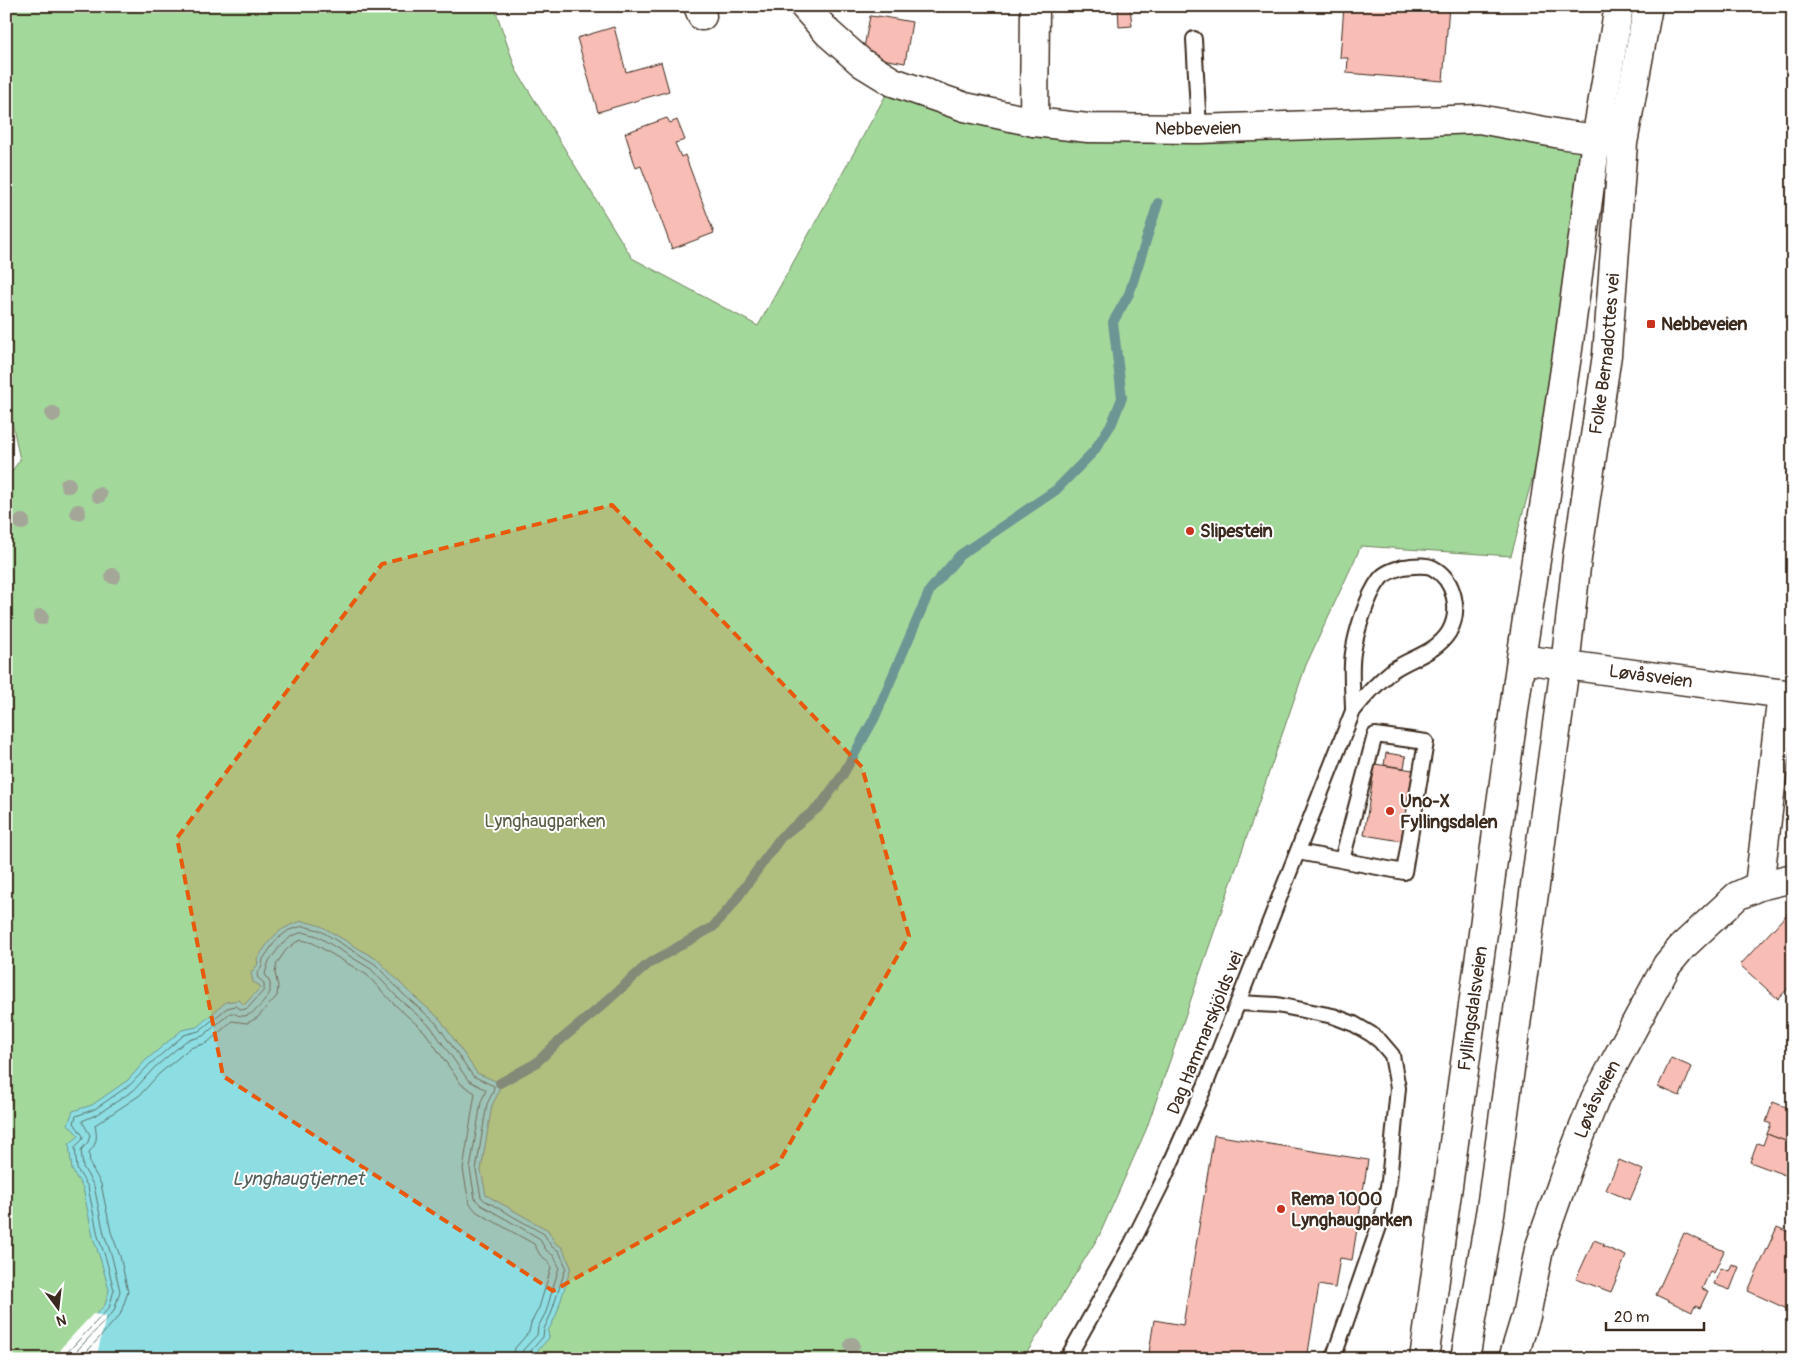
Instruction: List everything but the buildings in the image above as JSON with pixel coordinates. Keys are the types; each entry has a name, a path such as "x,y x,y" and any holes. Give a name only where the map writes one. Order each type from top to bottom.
{"main road":[{"name":"Nebbeveien","path":"804,6 828,33 862,63 893,82 965,107 1034,122 1088,128 1199,129 1479,119 1596,140 1623,142"},
{"path":"1034,122 1035,6"},
{"name":"Folke Bernadottes vei","path":"1521,659 1565,369 1596,140 1619,6"},
{"name":"Folke Bernadottes vei","path":"1465,1359 1491,1208 1565,666 1577,558 1607,355 1623,142 1648,6"},
{"name":"Løvåsveien","path":"1521,659 1787,694 1759,886"},
{"name":"Fyllingsdalsveien","path":"1424,1359 1521,659"},
{"name":"Løvåsveien","path":"1513,1359 1526,1316 1539,1249 1569,1164 1595,1099 1667,965 1682,947 1737,896 1759,886 1793,878"}],"lane":[{"path":"1194,38 1199,129"},
{"name":"Dag Hammarskjölds vei","path":"1067,1359 1131,1245 1205,1086 1353,710 1373,688 1394,670 1438,646 1449,631 1455,615 1454,595 1448,580 1433,568 1416,565 1396,569 1381,577 1368,598 1353,654 1353,710"},
{"path":"1298,852 1404,872 1426,742 1375,735 1342,860"},
{"path":"1238,1003 1277,1005 1333,1016 1354,1024 1371,1034 1392,1055 1398,1088 1389,1181 1383,1216 1334,1356"}],"highlighted area":[{"path":"612,505 862,767 909,936 778,1164 553,1291 223,1076 177,838 382,564"}],"green space":[{"name":"Lynghaugparken","path":"6,6 494,6 516,70 632,258 758,326 893,82 1034,122 1413,121 1596,140 1568,349 1511,556 1361,546 1306,665 1146,1130 1099,1236 1023,1359 6,1359 6,479 20,460 6,393"}],"water":[{"name":"Lynghaugtjernet","path":"303,921 321,926 378,960 407,990 440,1019 477,1073 500,1083 498,1094 492,1105 481,1170 486,1195 548,1230 555,1243 562,1247 571,1267 556,1316 548,1331 549,1338 530,1359 20,1359 56,1356 105,1305 109,1290 93,1237 83,1188 72,1170 69,1144 79,1136 68,1124 73,1111 92,1105 128,1080 146,1060 182,1030 197,1027 226,1002 239,1000 244,1005 260,988 259,985 253,982 251,973 258,964 257,959 262,951 281,930"}],"pier":[{"path":"93,1314 106,1316 96,1359 66,1359 59,1357 61,1348"}],"waterway":[{"path":"500,1083 536,1063 648,964 713,927 732,905 781,837 820,806 842,776 874,719 930,590 960,555 1056,490 1094,451 1112,423 1122,398 1113,322 1129,294 1158,203"}],"place":[{"name":"Nebbeveien","path":"1651,324"},
{"name":"Slipestein","path":"1190,531"},
{"name":"Uno-X Fyllingsdalen","path":"1390,811"},
{"name":"Rema 1000 Lynghaugparken","path":"1281,1209"}]}
